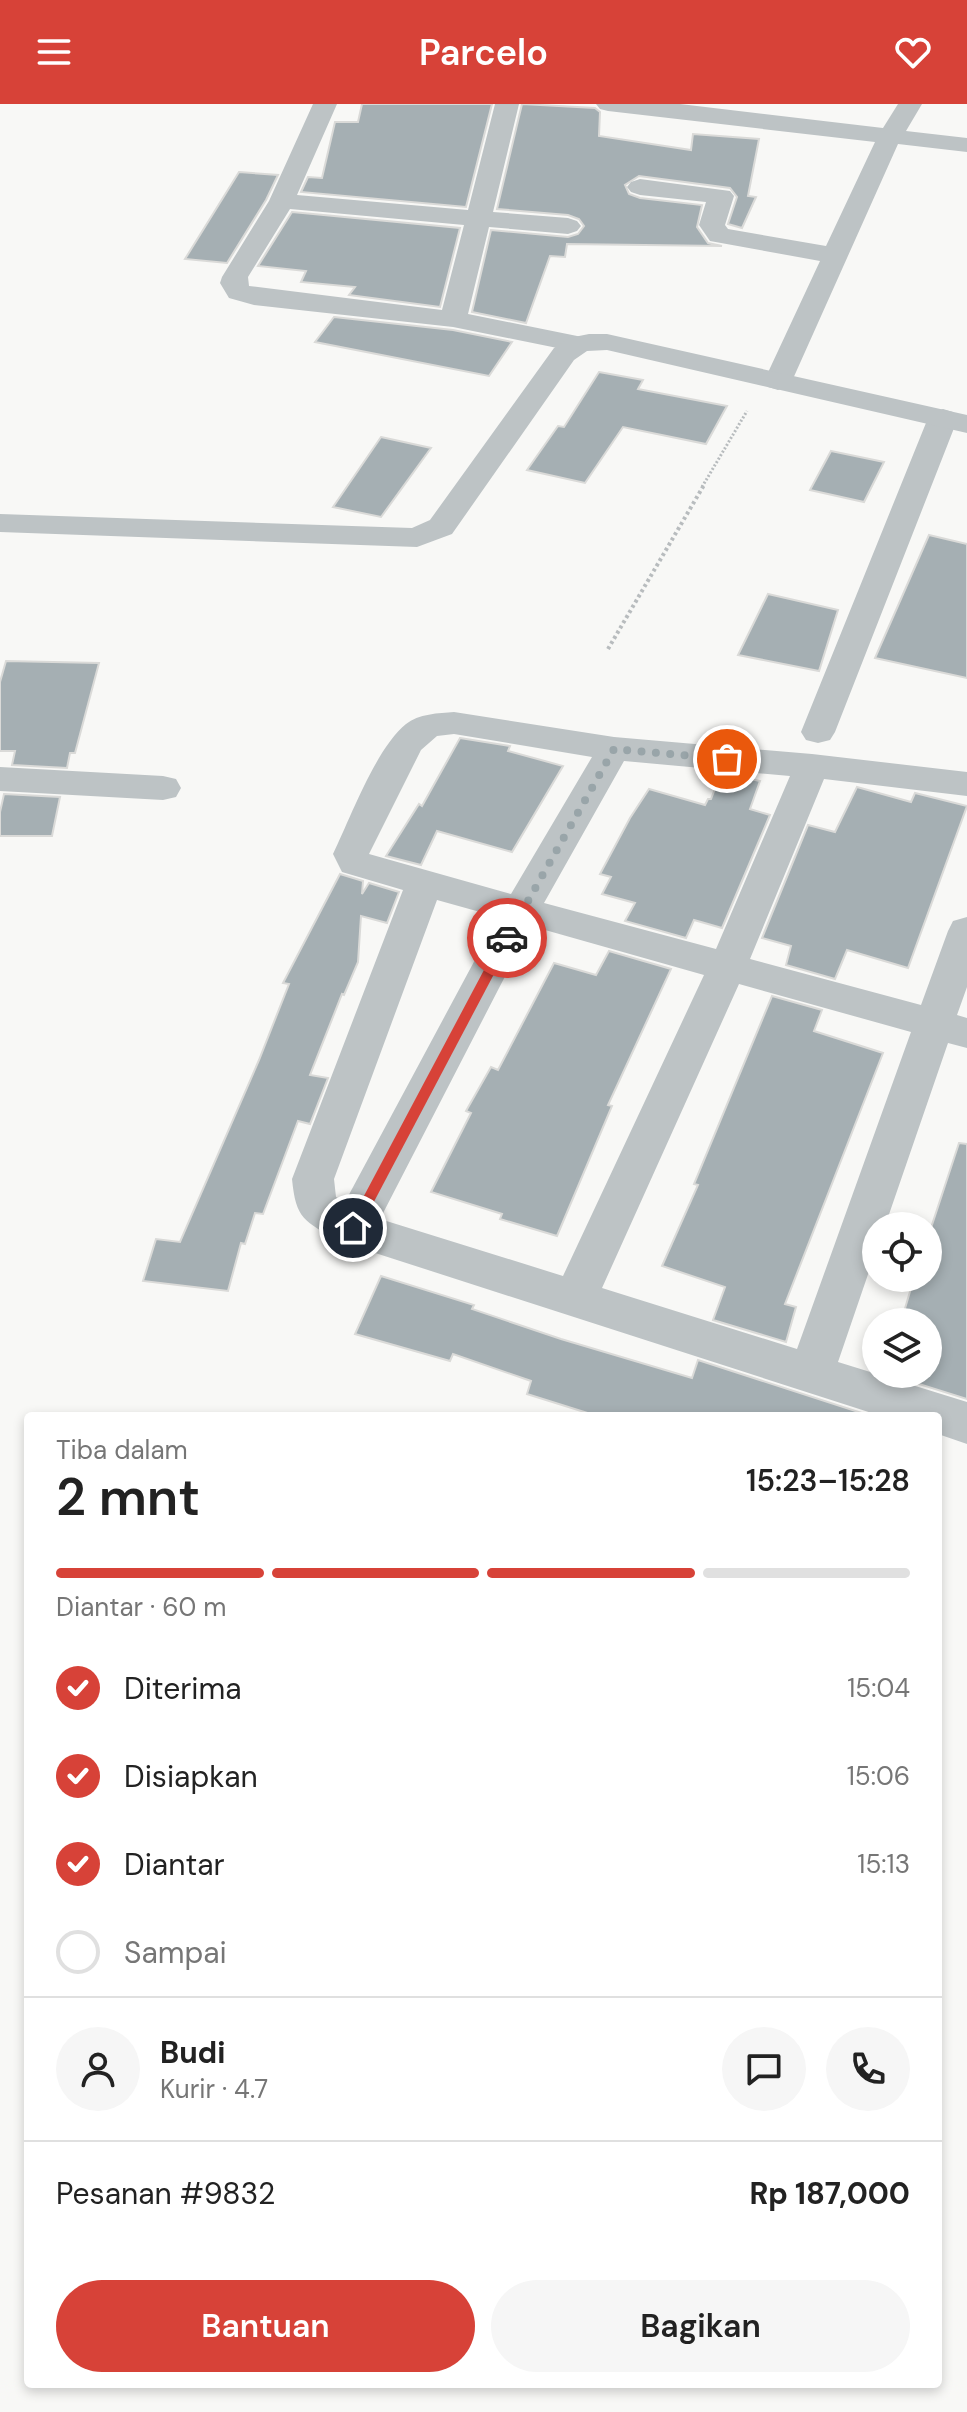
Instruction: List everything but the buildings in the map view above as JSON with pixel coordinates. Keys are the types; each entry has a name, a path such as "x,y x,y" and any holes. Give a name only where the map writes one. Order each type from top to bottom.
{"street":[{"path":"325,104 282,201 235,277 233,283 239,292 254,297 453,319 577,344 607,342 955,421 815,749 728,966 575,1298"},
{"path":"453,319 507,104"},
{"path":"608,104 667,107 967,145"},
{"path":"778,381 890,136 910,104"},
{"path":"640,187 721,196 712,225 719,235 836,256"},
{"path":"282,201 568,226"},
{"path":"0,523 417,538 441,527 564,354 577,344"},
{"path":"951,1028 366,867 355,863 351,854 405,746 419,731 433,725 454,723 614,749 815,749 967,784"},
{"path":"353,1228 522,908 614,749"},
{"path":"0,779 163,788"},
{"path":"425,881 313,1179 316,1206 353,1228 933,1412"},
{"path":"811,1373 951,1028 967,931"},
{"path":"942,1415 967,1423"}],"path":[{"path":"608,649 744,414 778,381"}],"way so far":[{"path":"507,938 614,749 727,759"}],"route":[{"path":"353,1228 507,938"}]}
